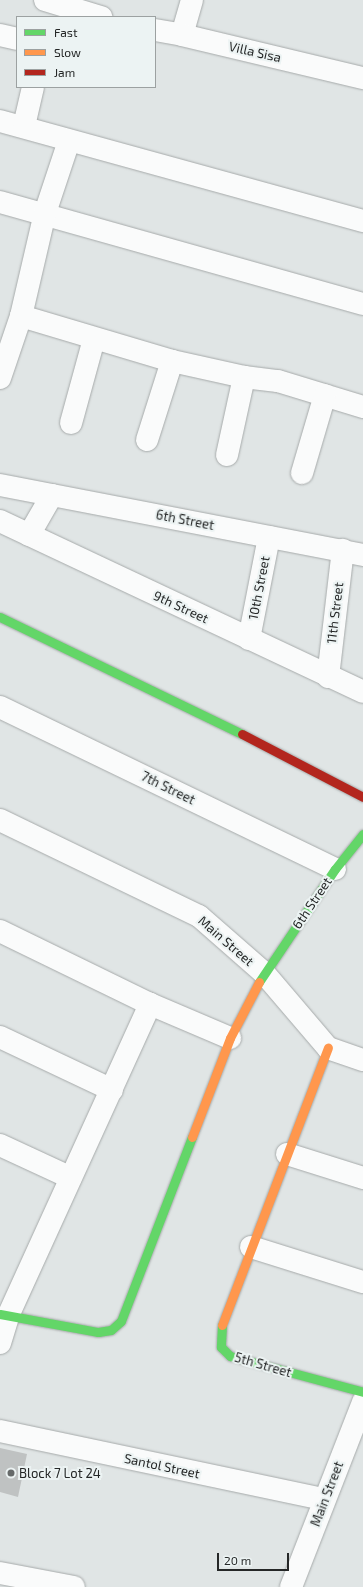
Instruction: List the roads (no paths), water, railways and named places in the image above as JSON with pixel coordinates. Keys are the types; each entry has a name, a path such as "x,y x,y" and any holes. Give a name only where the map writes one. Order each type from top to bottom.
{"street":[{"path":"45,0 98,16"},
{"path":"182,35 192,0"},
{"name":"Villa Sisa","path":"156,30 363,78"},
{"path":"0,35 16,39"},
{"path":"24,126 33,88"},
{"path":"0,121 24,126 69,141 363,221"},
{"path":"0,378 21,316 44,213 69,141"},
{"path":"0,202 44,213 363,304"},
{"path":"21,316 172,362 244,377 278,381 363,407"},
{"path":"71,423 94,339"},
{"path":"147,440 172,362"},
{"path":"227,455 244,377"},
{"path":"302,473 325,395"},
{"name":"6th Street","path":"0,485 353,552"},
{"path":"29,535 52,495"},
{"name":"9th Street","path":"0,521 328,677 363,692"},
{"name":"10th Street","path":"249,639 269,536"},
{"name":"11th Street","path":"328,677 353,552"},
{"path":"0,617 178,701 363,797"},
{"name":"7th Street","path":"0,707 335,869"},
{"name":"Main Street","path":"0,820 199,916 264,973 328,1048"},
{"name":"6th Street","path":"4,1315 98,1332 111,1330 121,1321 230,1038 264,973 335,869 363,834"},
{"path":"0,931 150,1004 230,1038"},
{"path":"0,1343 4,1315 71,1178 150,1004"},
{"path":"0,1037 112,1090"},
{"path":"328,1048 363,1060"},
{"name":"5th Street","path":"328,1048 250,1247 220,1329 221,1347 230,1356 363,1392"},
{"path":"0,1145 71,1178"},
{"path":"286,1154 363,1178"},
{"path":"250,1247 363,1282"},
{"name":"Main Street","path":"291,1587 363,1402"},
{"name":"Santol Street","path":"0,1431 324,1499"},
{"path":"0,1573 74,1587"}],"place":[{"name":"Block 7 Lot 24","path":"11,1473"}]}
